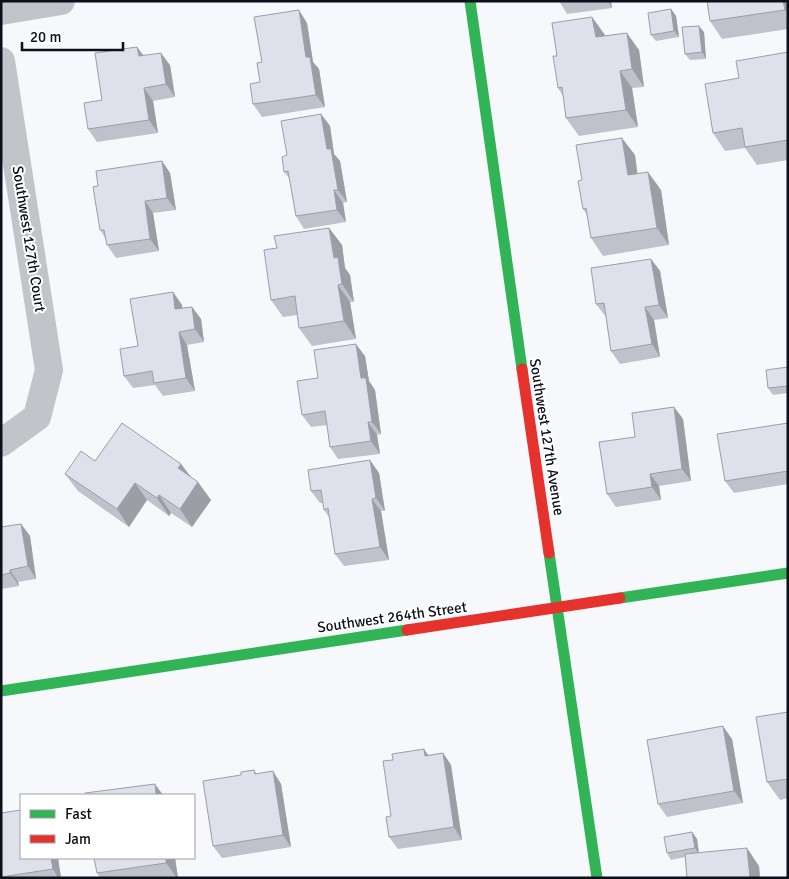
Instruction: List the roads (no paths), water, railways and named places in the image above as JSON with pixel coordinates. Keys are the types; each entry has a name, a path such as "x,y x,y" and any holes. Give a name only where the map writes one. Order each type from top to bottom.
{"street":[{"path":"1,10 61,1"},
{"name":"Southwest 127th Avenue","path":"470,1 511,305 558,607 597,878"},
{"name":"Southwest 127th Court","path":"1,61 49,370 37,416 1,443"},
{"name":"Southwest 264th Street","path":"1,691 788,573"}]}
